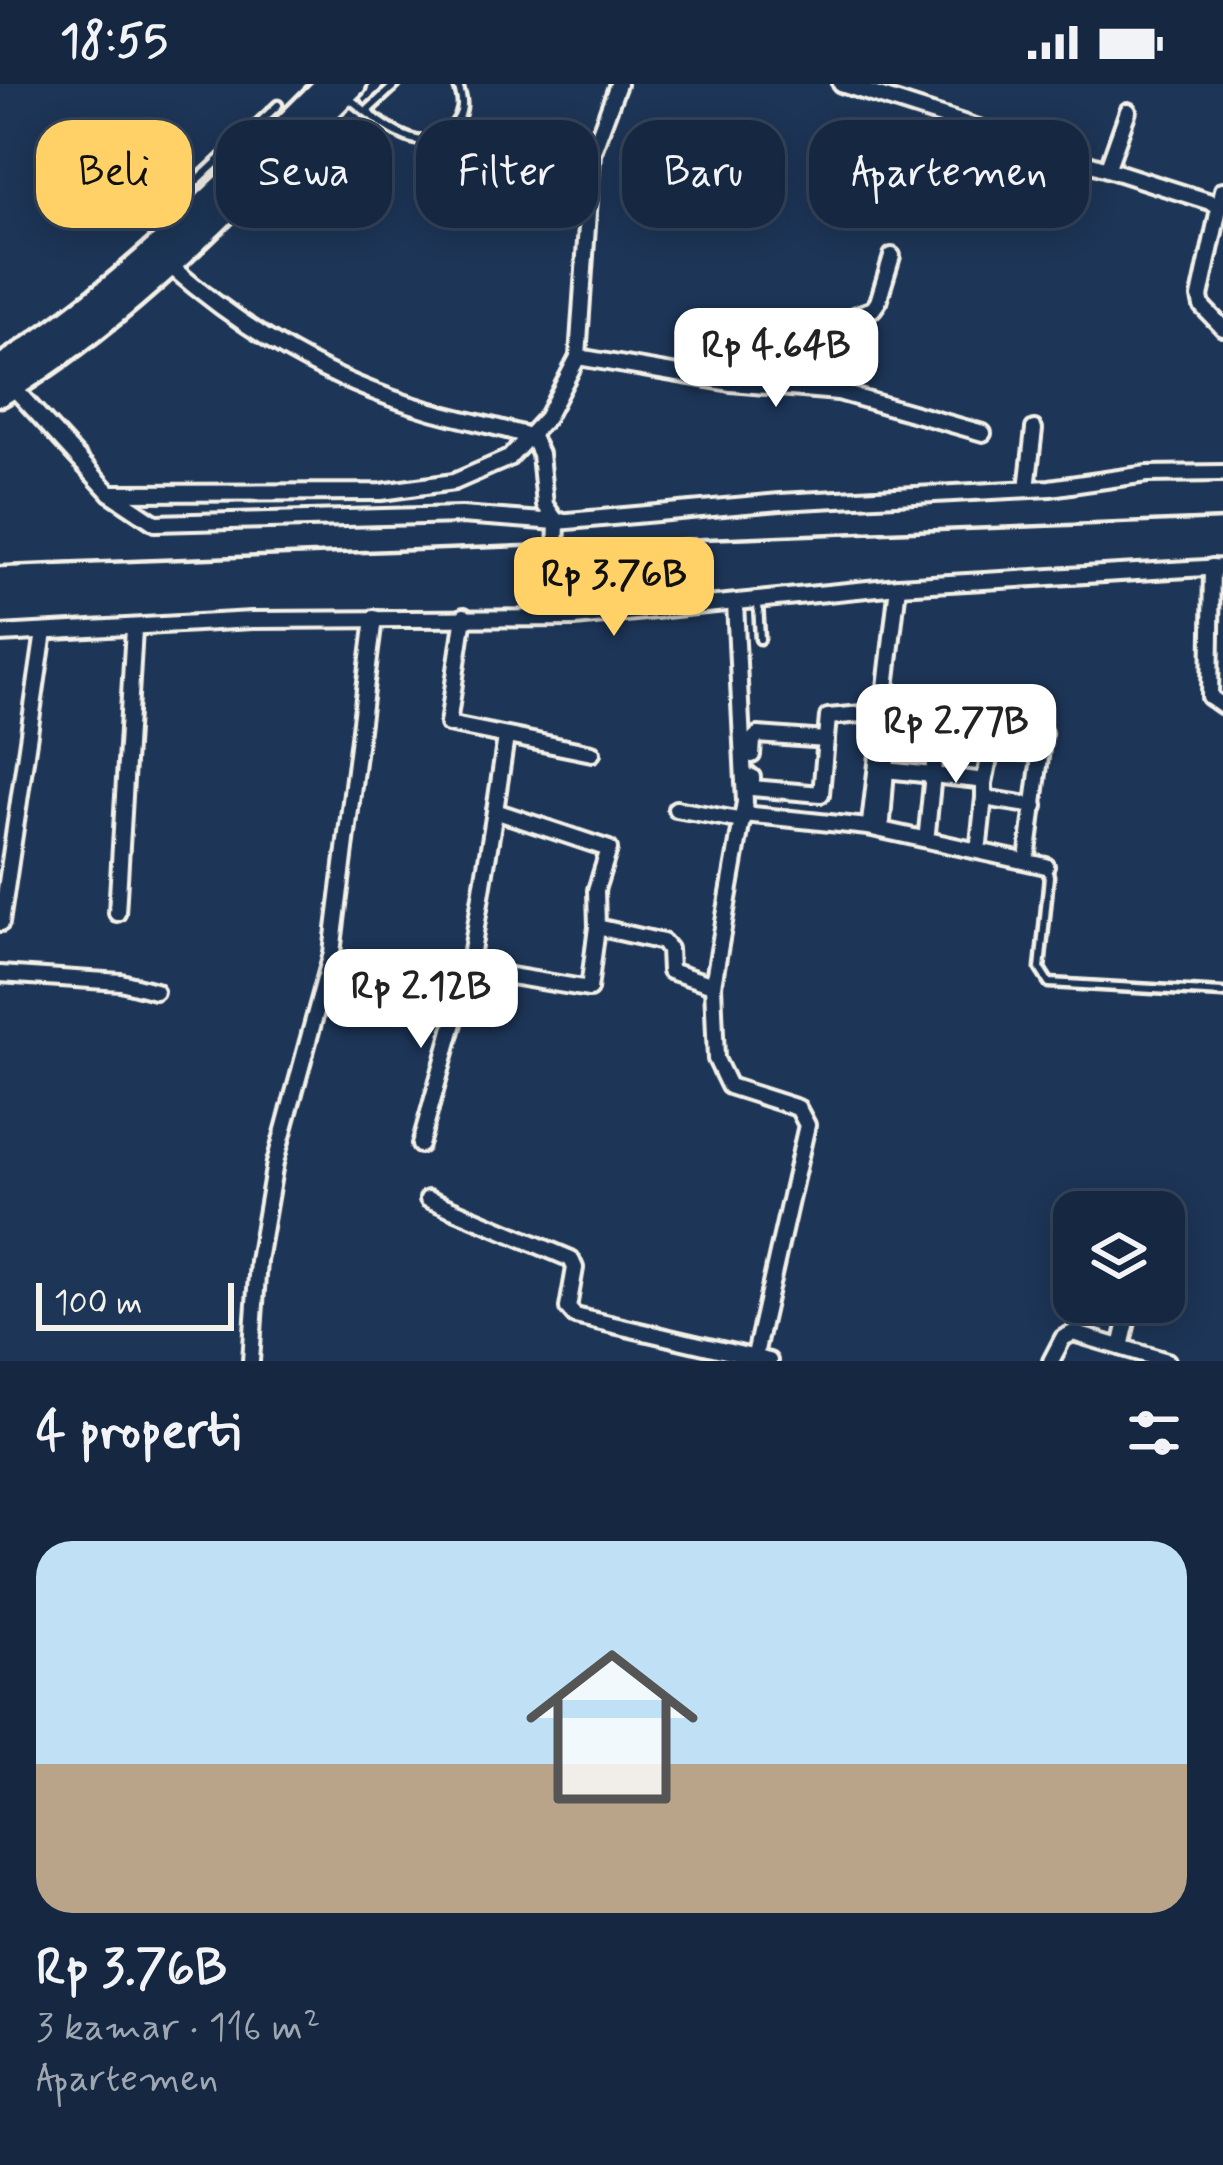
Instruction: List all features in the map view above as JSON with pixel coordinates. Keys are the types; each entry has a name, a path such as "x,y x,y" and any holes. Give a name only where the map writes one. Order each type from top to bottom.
{"highway":[{"path":"289,120 341,87"},
{"path":"3,380 78,344 169,265 341,87"},
{"path":"3,380 67,327 216,178"}],"street":[{"path":"110,494 417,488 482,473 532,437 557,402 578,357 592,154 618,84"},
{"path":"841,84 1222,200 1200,297 1202,306 1223,328"},
{"path":"1108,167 1128,111"},
{"path":"838,392 852,317 878,302 892,256"},
{"path":"169,265 230,316 322,371 423,409 532,437"},
{"path":"578,357 731,383 838,392 983,434"},
{"path":"3,380 110,494 155,524 461,515 556,522 780,502 1027,489 1147,474 1223,473"},
{"path":"1027,489 1034,429"},
{"path":"532,437 540,454 545,505 556,522 554,617"},
{"path":"0,634 464,616 554,617 758,603 898,586 1218,567 1210,697 1223,706"},
{"path":"898,586 882,771 932,775 1035,806"},
{"path":"428,1199 572,1259 575,1268 568,1309 575,1316 762,1358 807,1125 798,1108 729,1086 716,1059 713,985 744,817 745,729 735,603"},
{"path":"464,616 448,724 592,753"},
{"path":"251,1361 258,1261 275,1163 332,953 374,619"},
{"path":"117,913 134,628"},
{"path":"0,936 44,632"},
{"path":"819,814 831,715 886,709"},
{"path":"1028,852 1043,734"},
{"path":"821,794 752,788 752,740 758,735 826,740"},
{"path":"927,832 937,735"},
{"path":"420,1145 469,969 506,737"},
{"path":"979,843 991,748 1040,753"},
{"path":"676,809 868,827 1046,866"},
{"path":"469,969 589,988 597,927 596,890 609,849 496,811"},
{"path":"597,927 663,942 669,949 670,971 713,985"},
{"path":"0,974 121,982 155,991"},
{"path":"1121,1347 1127,1323"},
{"path":"1051,1361 1066,1334 1167,1361"}],"lane":[{"path":"367,111 396,84"},
{"path":"341,87 405,137 426,143 437,140 460,117 463,103 457,84"},
{"path":"268,120 278,105"},
{"path":"758,603 760,639"},
{"path":"1046,866 1040,969 1049,983 1223,993"}],"railway":[{"path":"0,566 1223,519"}]}
